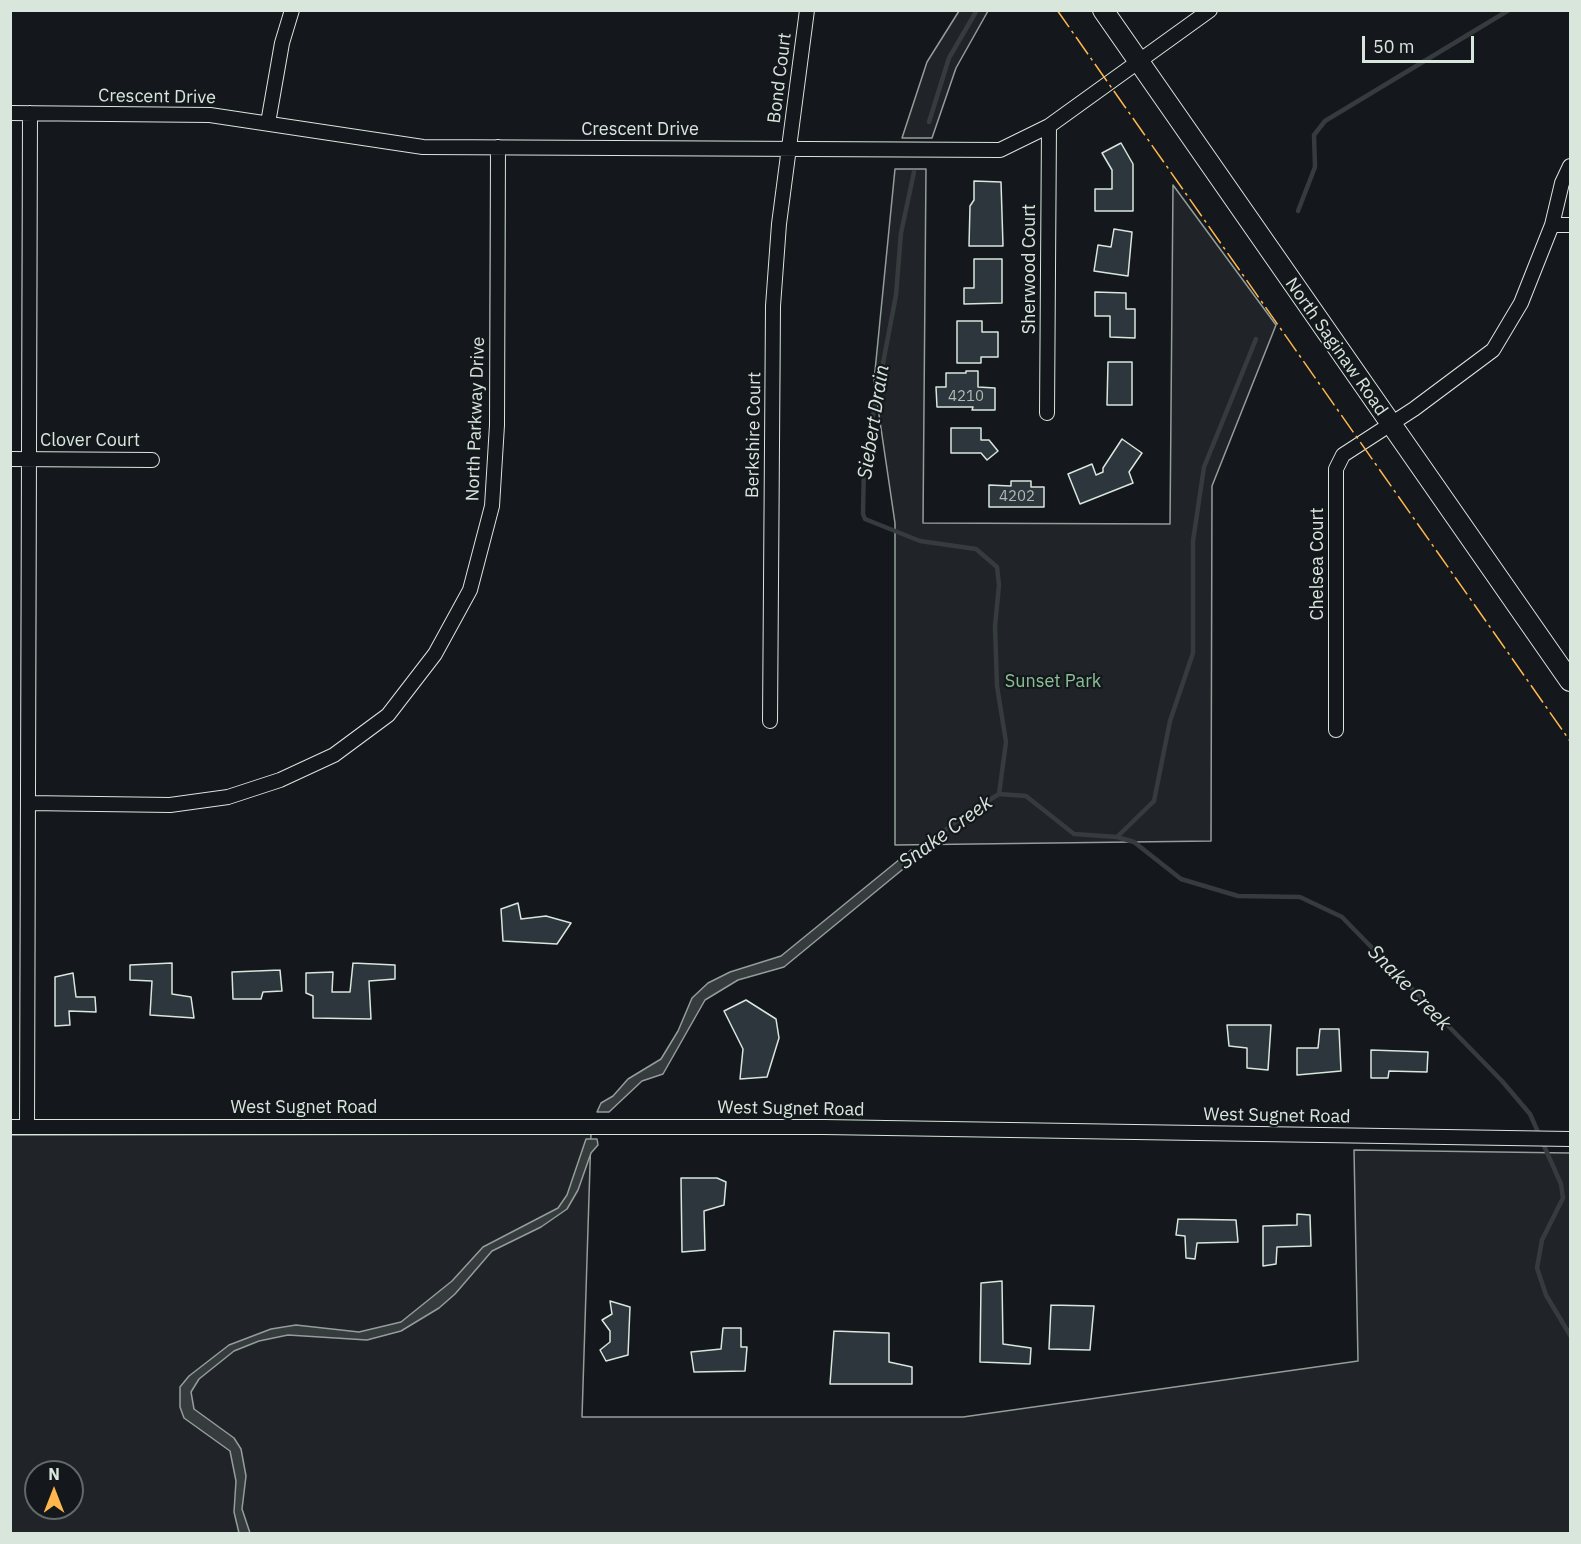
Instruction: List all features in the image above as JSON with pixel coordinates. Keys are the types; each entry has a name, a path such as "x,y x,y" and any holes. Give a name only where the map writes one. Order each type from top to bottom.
{"main road":[{"name":"North Saginaw Road","path":"1103,10 1570,681"}],"street":[{"path":"268,123 282,43 292,10"},
{"name":"Bond Court","path":"789,149 807,10"},
{"name":"Crescent Drive","path":"10,113 210,115 423,147 1000,150 1049,126 1210,10"},
{"path":"27,1127 30,114"},
{"name":"Sherwood Court","path":"1047,413 1049,126"},
{"name":"North Parkway Drive","path":"28,803 170,805 228,797 280,780 334,755 388,715 435,654 471,590 492,506 497,425 498,147"},
{"name":"Berkshire Court","path":"770,721 773,306 779,224 789,149"},
{"name":"Chelsea Court","path":"1336,730 1336,469 1343,455 1492,350 1521,303 1552,225 1562,183 1570,166"},
{"path":"1552,225 1570,225"},
{"name":"Clover Court","path":"10,459 152,460"},
{"name":"West Sugnet Road","path":"10,1127 812,1126 1570,1139"}],"green space":[{"path":"959,11 988,11 956,68 932,138 902,138 927,62"},
{"name":"Sunset Park","path":"895,169 926,169 923,523 1170,524 1173,185 1276,325 1212,486 1211,841 895,845 895,523 874,381"},
{"path":"591,1134 582,1417 963,1417 1358,1361 1354,1150 1570,1153 1570,1533 11,1533 11,1135"}],"shaded area":[{"path":"911,850 919,856 784,967 738,980 705,1000 663,1074 642,1081 609,1112 597,1112 601,1103 613,1096 628,1079 661,1059 678,1031 692,998 708,983 730,972 781,956"},
{"path":"586,1139 597,1139 598,1145 591,1153 578,1190 567,1209 541,1227 492,1251 455,1294 439,1308 401,1331 367,1340 288,1335 259,1341 234,1351 199,1379 191,1392 194,1409 234,1438 241,1449 246,1476 242,1509 250,1533 239,1533 234,1512 236,1481 230,1451 184,1418 180,1407 180,1387 189,1376 229,1345 271,1329 296,1325 359,1332 401,1322 452,1281 483,1247 558,1208 567,1195"}],"building":[{"path":"1121,143 1133,164 1133,211 1095,211 1095,189 1112,189 1112,170 1102,153"},
{"path":"974,181 1001,182 1003,246 969,246 970,206 974,200"},
{"path":"1114,229 1132,232 1128,276 1094,271 1098,245 1111,247"},
{"path":"974,259 1002,259 1002,303 964,304 964,288 974,288"},
{"path":"1095,292 1126,293 1126,309 1135,309 1135,338 1110,337 1110,316 1095,316"},
{"path":"957,321 982,321 982,332 998,332 998,357 981,357 981,363 957,363"},
{"path":"1108,362 1132,362 1132,405 1107,405"},
{"path":"966,371 978,371 978,387 995,388 995,410 972,410 973,407 937,407 936,387 946,387 946,373 966,373"},
{"path":"951,428 981,428 981,440 989,440 998,451 987,460 981,453 951,453"},
{"path":"1122,439 1142,453 1129,472 1133,483 1080,504 1068,474 1092,464 1096,475 1103,472 1103,468"},
{"path":"1011,481 1031,481 1031,487 1044,487 1044,507 989,507 989,485 1011,486"},
{"path":"518,903 521,919 546,916 571,923 557,944 503,941 501,909"},
{"path":"172,963 172,994 191,997 194,1018 150,1015 152,981 130,980 130,965"},
{"path":"353,963 395,965 395,979 369,981 371,1019 313,1018 313,996 306,993 306,973 333,972 332,992 350,992"},
{"path":"280,970 282,991 263,992 261,999 233,999 232,972"},
{"path":"73,973 76,997 95,997 96,1012 69,1011 70,1025 55,1026 55,977"},
{"path":"746,1000 776,1019 779,1038 767,1077 740,1079 743,1049 724,1011"},
{"path":"1227,1025 1271,1025 1268,1070 1247,1068 1247,1048 1229,1046"},
{"path":"1320,1029 1339,1029 1341,1071 1297,1075 1297,1048 1318,1048"},
{"path":"1371,1050 1428,1052 1427,1072 1389,1071 1388,1078 1371,1078"},
{"path":"681,1178 717,1178 726,1182 724,1205 704,1211 705,1250 682,1252"},
{"path":"1297,1214 1310,1215 1311,1246 1277,1247 1276,1264 1263,1266 1263,1226 1297,1225"},
{"path":"1178,1219 1236,1220 1238,1242 1197,1243 1195,1259 1186,1258 1185,1236 1176,1235"},
{"path":"1002,1281 1003,1344 1031,1348 1030,1364 980,1362 981,1283"},
{"path":"610,1301 630,1307 628,1355 606,1361 600,1350 610,1342 610,1331 602,1320 612,1314"},
{"path":"1051,1305 1094,1306 1090,1350 1049,1349"},
{"path":"723,1328 741,1328 741,1347 747,1347 745,1371 694,1372 691,1352 721,1349"},
{"path":"834,1331 889,1333 889,1362 912,1367 912,1384 830,1384"}],"waterway":[{"name":"Siebert Drain","path":"929,122 949,58 977,10"},
{"path":"1298,211 1315,167 1314,135 1325,121 1509,10"},
{"name":"Siebert Drain","path":"914,172 901,233 896,295 864,463 863,514 865,519 920,541 976,549 997,567 999,585 995,626 997,686 1006,742 999,794"},
{"path":"1117,837 1154,801 1170,721 1193,653 1193,541 1204,467 1256,339"},
{"name":"Snake Creek","path":"911,857 962,817 999,794 1026,796 1074,834 1117,837 1134,842 1181,879 1238,896 1300,897 1342,917 1502,1081 1530,1114 1561,1184 1563,1198 1542,1240 1537,1268 1546,1295 1570,1335"}],"power":[{"path":"1057,10 1570,741"}]}
